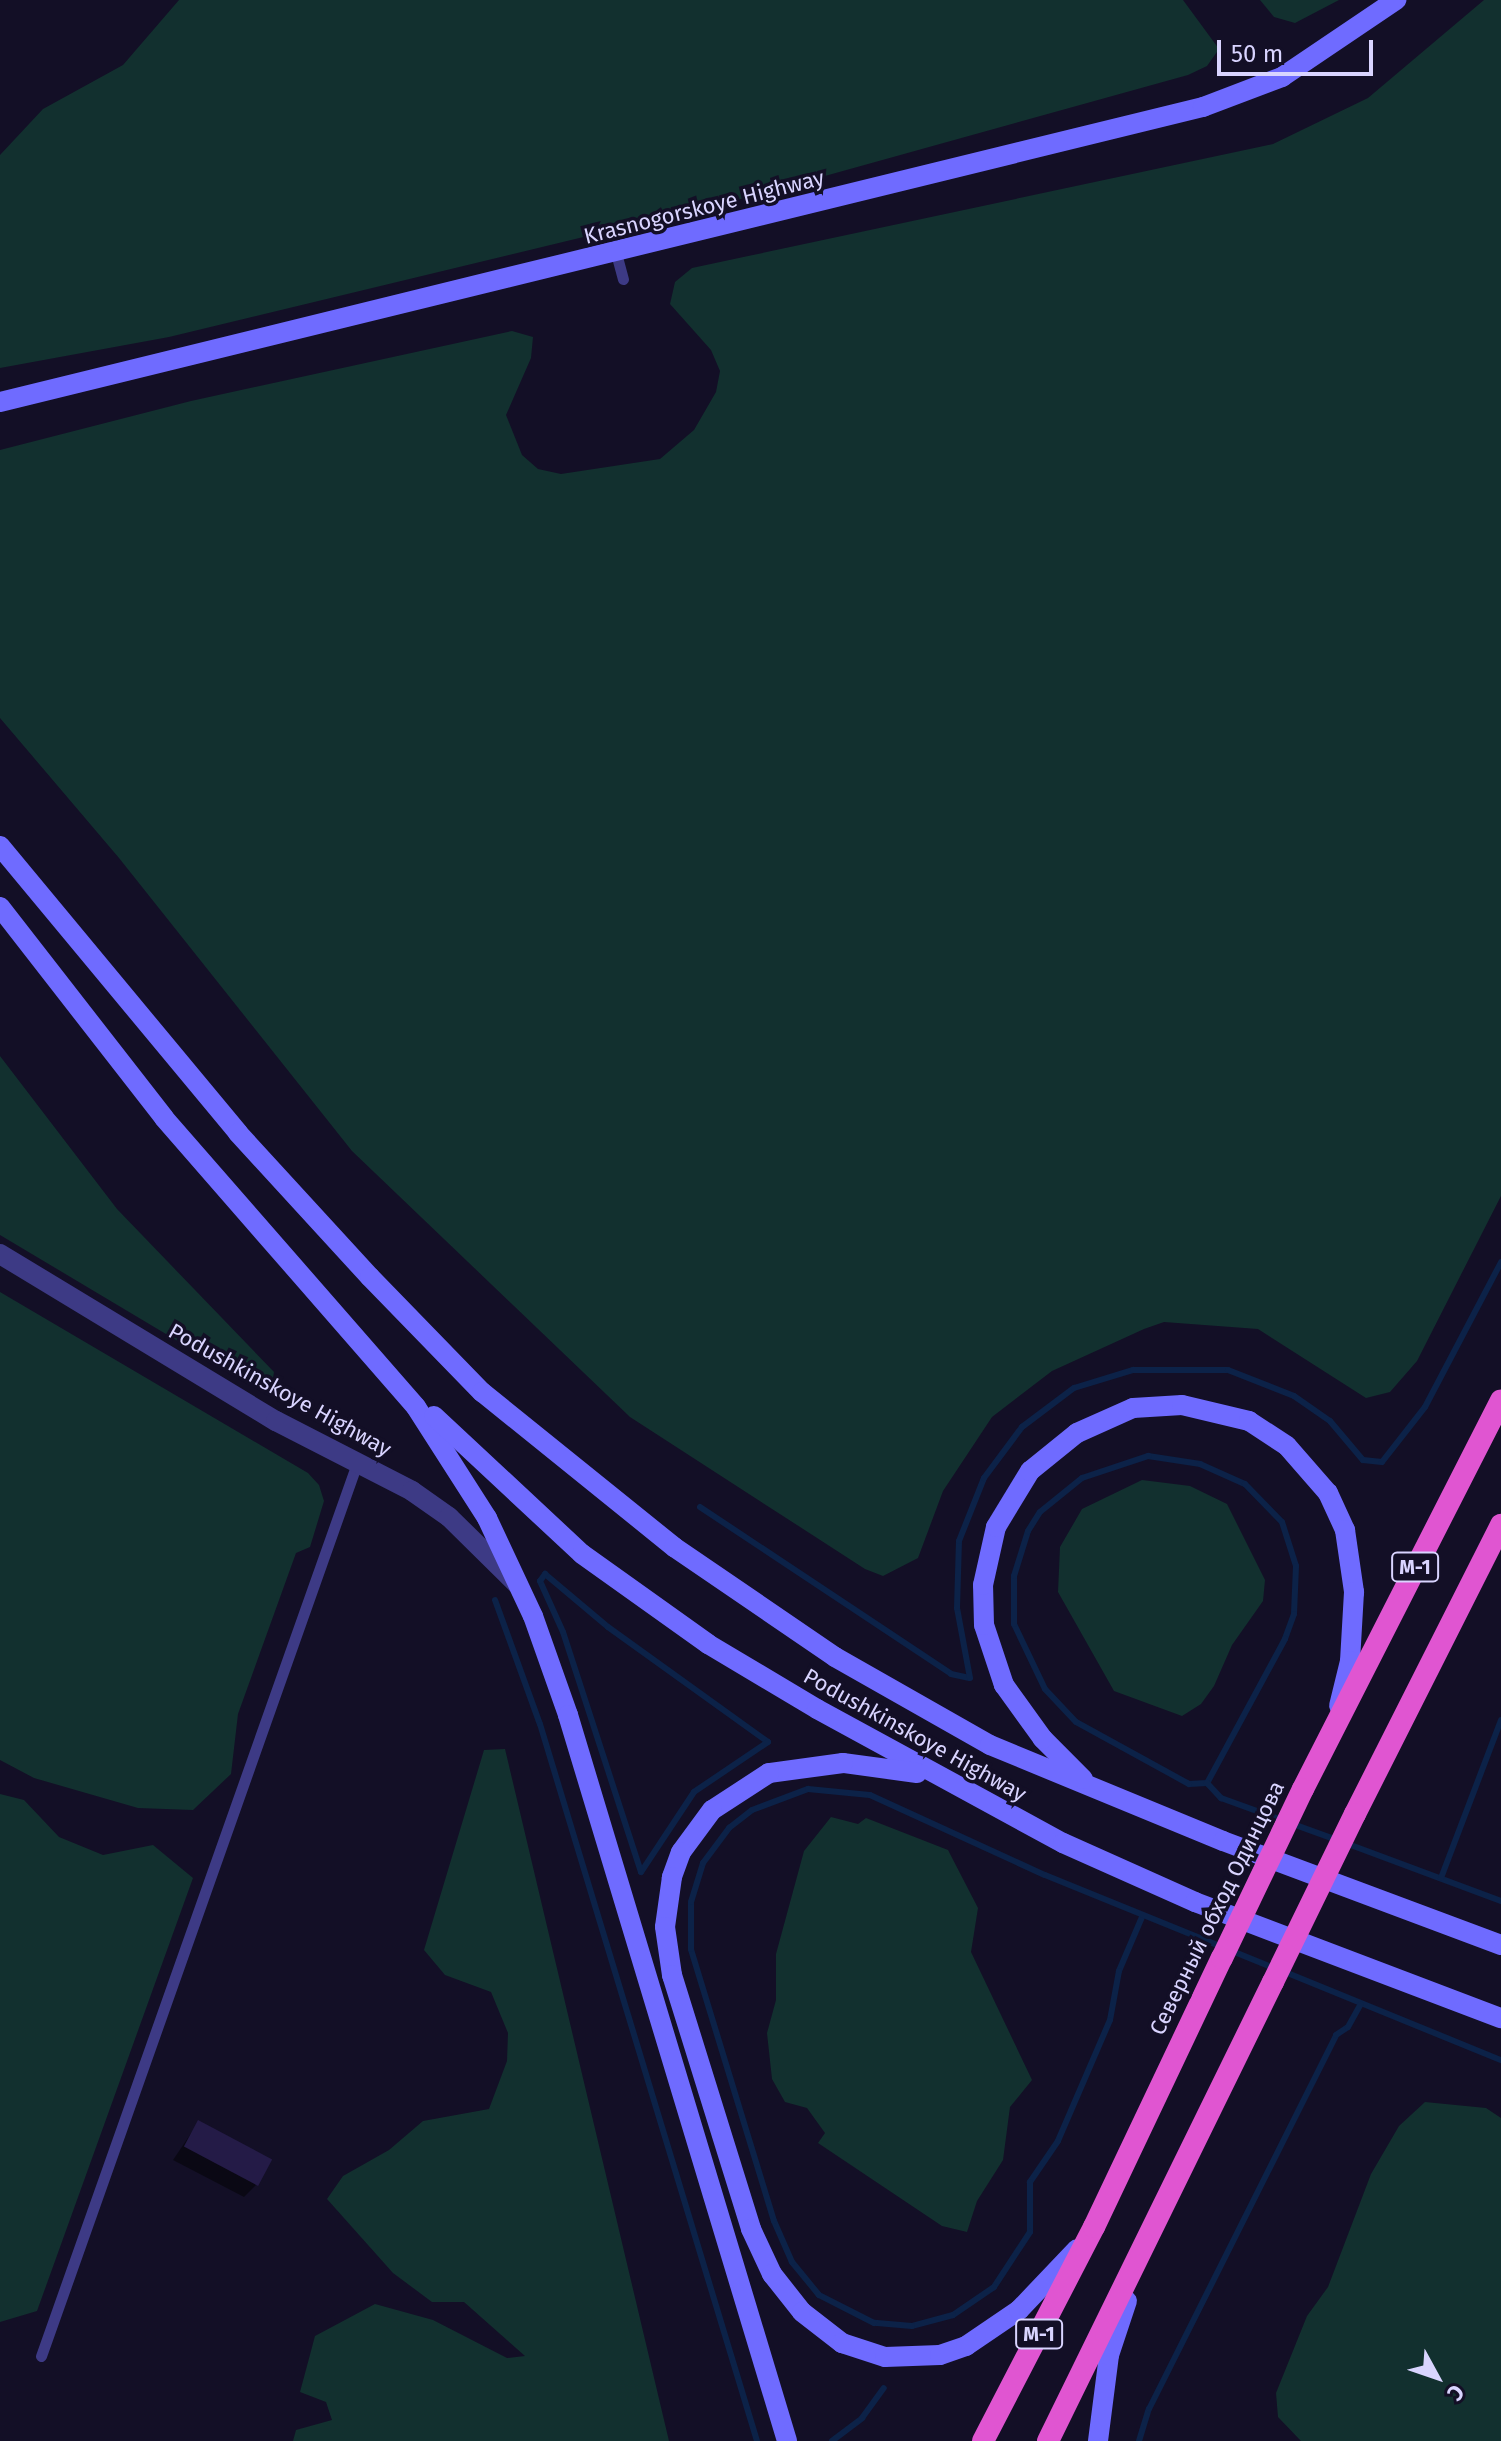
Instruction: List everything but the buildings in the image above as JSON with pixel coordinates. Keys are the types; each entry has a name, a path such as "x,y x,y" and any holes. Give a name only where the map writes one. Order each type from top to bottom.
{"highway":[{"name":"Северный обход Одинцова","path":"983,2441 1094,2227 1329,1735 1501,1400"},
{"name":"М-1","path":"1048,2441 1149,2241 1355,1814 1501,1525"}],"main road":[{"name":"Krasnogorskoye Highway","path":"0,402 616,253 1231,98 1305,64 1396,0"},
{"path":"0,846 238,1133 411,1319 530,1433 674,1547 835,1657 990,1745 1107,1794 1501,1945"},
{"path":"0,907 164,1118 433,1428 461,1473 521,1589 568,1715 787,2441"},
{"name":"Podushkinskoye Highway","path":"381,1367 582,1554 708,1644 974,1798 1195,1902 1501,2018"},
{"path":"1107,1794 1073,1773 1010,1694 989,1646 983,1585 996,1527 1030,1471 1077,1433 1133,1408 1182,1405 1249,1421 1302,1460 1328,1493 1345,1530 1354,1592 1350,1661 1329,1735"},
{"path":"974,1798 913,1771 843,1763 769,1773 739,1789 695,1831 672,1877 665,1927 672,1975 761,2253 786,2295 842,2343 885,2357 912,2358 966,2346 1019,2310 1094,2227"},
{"path":"1098,2441 1109,2355 1149,2241"}],"street":[{"name":"Podushkinskoye Highway","path":"0,1254 276,1421 357,1463 449,1517 521,1589"}],"lane":[{"path":"616,253 623,279"},
{"path":"41,2356 357,1463"}],"green space":[{"path":"179,0 1183,0 1219,49 1207,66 1188,75 753,196 169,337 0,368 0,155 43,109 123,65"},
{"path":"1260,0 1339,0 1295,23 1274,17"},
{"path":"1484,0 1501,0 1501,1196 1417,1361 1390,1392 1366,1398 1258,1329 1164,1322 1144,1329 1052,1371 992,1417 943,1491 918,1558 883,1576 865,1569 630,1417 352,1151 119,858 0,718 0,450 191,401 512,331 533,337 531,358 506,415 522,455 538,469 561,474 660,459 694,430 716,392 720,371 711,350 670,304 675,282 692,268 1273,144 1368,98"},
{"path":"0,1056 117,1209 274,1372 270,1396 0,1235"},
{"path":"0,1292 308,1473 319,1485 324,1501 310,1547 296,1553 238,1714 231,1774 193,1810 138,1808 34,1778 0,1760"},
{"path":"1142,1480 1190,1486 1227,1504 1265,1580 1263,1601 1232,1645 1214,1686 1201,1704 1182,1716 1114,1691 1058,1592 1060,1547 1082,1509"},
{"path":"505,1749 669,2441 293,2441 296,2430 332,2420 326,2402 300,2392 315,2336 375,2304 433,2320 507,2358 525,2356 464,2302 432,2302 393,2273 327,2199 343,2176 389,2150 423,2121 489,2109 507,2061 508,2033 491,1992 445,1975 424,1950 484,1750"},
{"path":"0,1794 24,1800 59,1837 103,1855 153,1845 193,1878 37,2311 0,2322"},
{"path":"831,1817 858,1824 866,1818 948,1850 978,1908 971,1952 1032,2080 1010,2107 1003,2160 977,2201 967,2232 942,2226 818,2143 825,2133 807,2108 785,2102 772,2079 767,2033 776,2000 776,1954 804,1851"},
{"path":"1425,2102 1486,2108 1501,2118 1501,2441 1301,2441 1278,2417 1276,2393 1307,2316 1328,2287 1371,2174 1399,2126"}],"waterway":[{"path":"700,1507 951,1674 970,1678 957,1608 959,1541 984,1478 1022,1427 1074,1388 1133,1370 1228,1370 1294,1396 1330,1421 1363,1460 1382,1462 1425,1407 1501,1262"},
{"path":"1148,1456 1200,1464 1245,1484 1282,1522 1296,1566 1294,1614 1285,1639 1207,1783 1189,1784 1076,1722 1045,1689 1014,1624 1014,1576 1028,1531 1040,1512 1082,1478 1148,1456"},
{"path":"545,1574 608,1627 768,1742 694,1792 641,1872 563,1632 540,1581 545,1574"},
{"path":"495,1600 540,1724 757,2441"},
{"path":"1441,1878 1501,1720"},
{"path":"1207,1783 1221,1798 1337,1840"},
{"path":"1142,1917 1119,1971 1110,2020 1058,2141 1030,2182 1030,2232 994,2287 953,2315 912,2326 874,2323 819,2295 792,2262 774,2221 691,1949 691,1902 703,1863 729,1828 752,1810 808,1789 870,1795 1045,1875 1274,1968"},
{"path":"1348,1844 1501,1901"},
{"path":"1285,1972 1501,2060"},
{"path":"1139,2441 1149,2409 1336,2035 1348,2027 1361,2004"},
{"path":"832,2441 862,2418 884,2388"}]}
